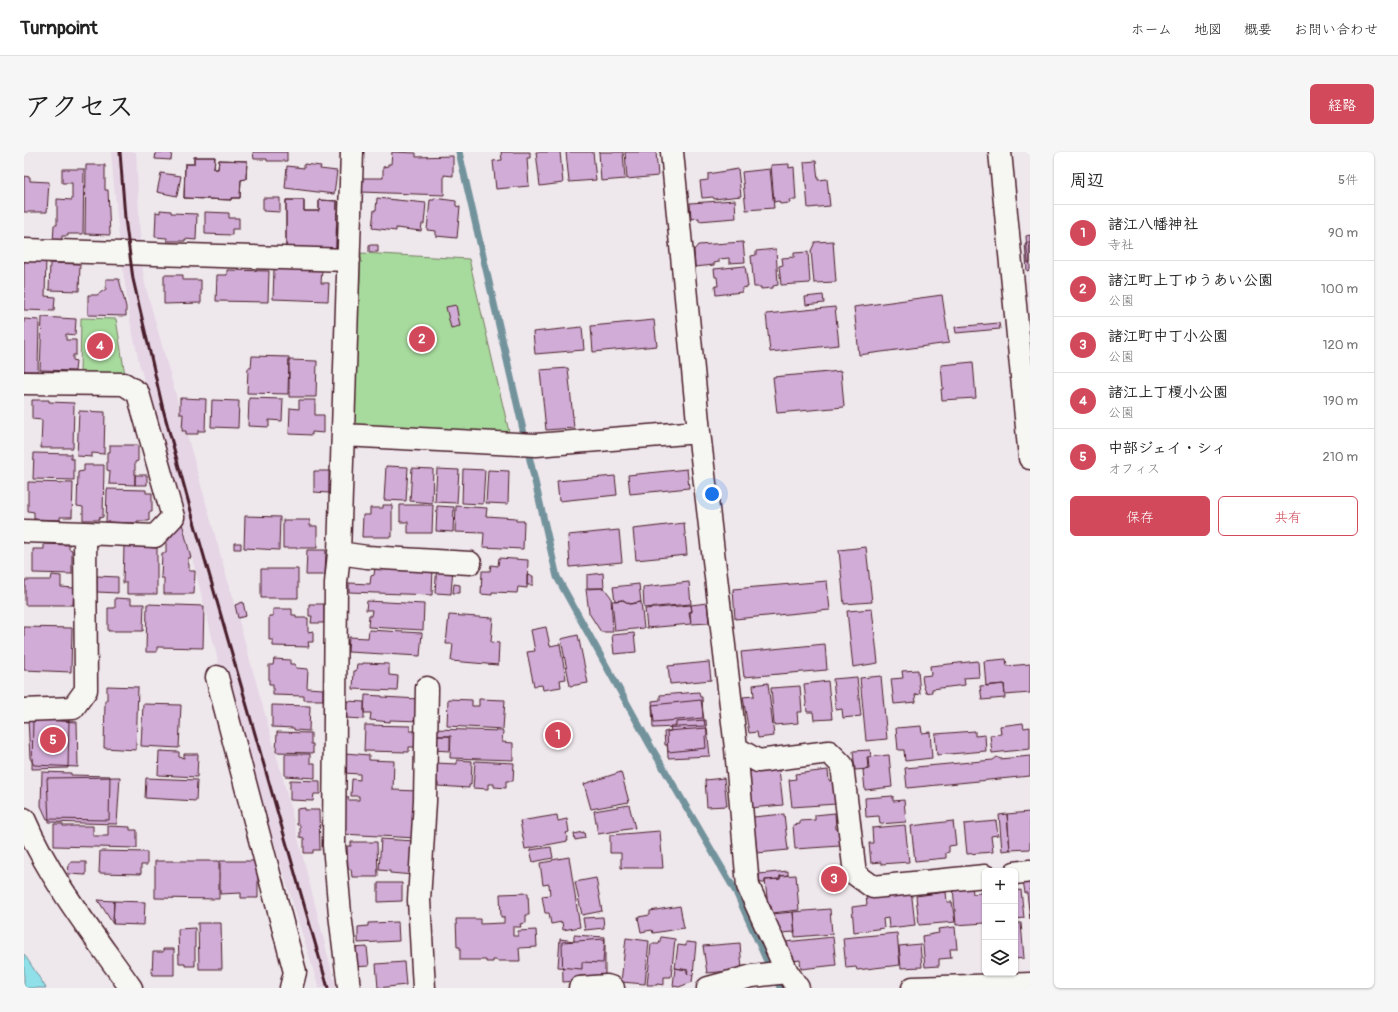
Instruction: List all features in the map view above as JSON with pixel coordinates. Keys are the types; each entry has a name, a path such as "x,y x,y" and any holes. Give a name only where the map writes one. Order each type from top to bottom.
{"street":[{"path":"349,988 340,914 334,845 336,583 339,553 352,152"},
{"path":"672,152 700,432 736,748 748,886 792,980"},
{"path":"1000,152 1030,458"},
{"path":"24,250 349,260"},
{"path":"24,383 124,384 138,393 173,517 155,536 24,531"},
{"path":"342,435 527,445 700,432"},
{"path":"24,710 73,708 86,690 85,533"},
{"path":"339,553 470,563"},
{"path":"217,677 295,972 291,988"},
{"path":"424,988 419,900 425,801 427,688"},
{"path":"736,748 758,761 829,752 842,766 855,874 873,887 982,876"},
{"path":"24,819 32,838 59,884 131,988"},
{"path":"1018,873 1030,871"},
{"path":"708,988 752,976 792,980"},
{"path":"913,988 1030,984"},
{"path":"580,988 606,986 612,988"}],"shaded area":[{"path":"111,152 136,152 141,259 145,285 283,779 336,988 319,988 220,668 182,518 139,362 130,320 120,247"}],"green space":[{"path":"361,253 469,259 509,432 361,427 353,419"},
{"path":"81,318 116,319 125,375 80,374"}],"water":[{"path":"24,954 46,988 24,988"}],"building":[{"path":"156,152 172,152 171,160 155,159"},
{"path":"253,152 287,152 287,161 267,161 267,159 254,159"},
{"path":"392,152 416,153 416,157 453,156 453,176 444,175 444,195 360,192 360,178 383,178 383,167 391,164"},
{"path":"501,152 530,152 530,158 527,158 529,186 496,189 493,161 502,160"},
{"path":"536,152 560,152 563,183 540,186"},
{"path":"566,152 593,152 596,180 569,182"},
{"path":"599,152 623,152 625,179 601,181"},
{"path":"625,152 656,152 658,176 627,179"},
{"path":"194,157 215,157 214,169 218,169 219,160 247,161 246,179 241,180 240,198 231,198 231,200 184,198 185,164 194,164"},
{"path":"194,157 215,157 214,169 218,169 219,160 247,161 246,179 241,180 240,198 231,198 231,200 184,198 185,164 194,164"},
{"path":"816,161 818,180 827,179 830,206 808,208 804,162"},
{"path":"304,164 321,166 320,169 337,171 334,194 285,188 287,166 304,168"},
{"path":"789,164 789,168 794,167 796,200 789,200 790,203 780,204 779,201 774,202 771,165"},
{"path":"86,165 105,165 105,190 108,190 110,235 85,234"},
{"path":"62,169 84,169 83,234 68,234 68,236 62,236 61,245 53,244 54,225 57,225 57,199 72,200 72,183 62,183"},
{"path":"738,169 741,196 714,199 713,197 702,198 700,181 708,180 708,174"},
{"path":"770,169 774,208 746,210 742,172"},
{"path":"161,173 181,176 177,196 157,192"},
{"path":"24,176 30,177 30,181 49,182 47,212 24,212"},
{"path":"263,198 280,198 280,212 263,211"},
{"path":"377,198 426,203 424,224 422,224 421,231 396,228 396,231 372,228"},
{"path":"434,198 456,201 456,206 460,207 457,238 436,236 436,231 427,230 430,200 434,200"},
{"path":"286,200 304,200 304,211 319,211 319,200 337,201 336,248 286,247"},
{"path":"286,200 304,200 304,211 319,211 319,200 337,201 336,248 286,247"},
{"path":"735,200 736,218 699,221 699,218 691,219 690,203"},
{"path":"160,210 171,211 171,213 197,214 196,240 185,239 185,241 167,241 167,238 155,237 156,212 160,213"},
{"path":"205,212 229,213 229,218 239,218 239,229 232,229 232,235 205,234"},
{"path":"1030,235 1030,263 1028,263 1026,236"},
{"path":"833,241 836,282 814,283 811,251 815,242"},
{"path":"743,242 745,262 729,263 729,258 719,259 719,262 714,263 714,265 695,267 694,250 698,245"},
{"path":"1025,243 1030,243 1030,270 1027,271"},
{"path":"369,245 378,245 378,252 369,252"},
{"path":"776,249 778,285 773,286 773,288 761,289 761,287 754,287 751,256 756,255 756,251"},
{"path":"808,252 810,283 781,285 779,266 783,265 782,258 794,257 794,253"},
{"path":"46,257 45,296 55,297 54,311 24,310 24,260"},
{"path":"50,263 80,264 79,291 49,290"},
{"path":"745,266 748,287 742,288 742,292 716,295 715,286 718,286 714,269"},
{"path":"274,269 322,270 321,283 329,283 328,301 273,299"},
{"path":"227,270 269,271 268,302 216,301 217,275 227,275"},
{"path":"164,275 183,275 183,280 201,280 201,303 164,304"},
{"path":"106,279 119,279 126,307 126,316 88,315 88,295 97,295 106,289"},
{"path":"823,295 824,303 806,305 805,297"},
{"path":"942,295 949,343 859,355 854,307"},
{"path":"456,305 460,326 451,328 446,307"},
{"path":"835,307 839,345 770,352 766,314"},
{"path":"42,317 76,319 75,335 66,334 66,340 76,340 76,355 73,355 73,360 76,361 75,371 40,370"},
{"path":"24,319 39,320 38,371 24,371"},
{"path":"654,320 657,346 593,352 591,326"},
{"path":"999,323 1000,329 956,333 955,327"},
{"path":"582,327 584,350 535,354 533,332"},
{"path":"252,356 289,357 288,394 247,393 248,368 251,368"},
{"path":"289,360 317,361 316,397 289,397"},
{"path":"973,362 976,398 942,400 941,389 943,389 941,365"},
{"path":"568,368 574,428 546,430 540,370"},
{"path":"841,371 844,407 777,413 773,377"},
{"path":"180,398 206,399 205,431 198,431 198,434 186,434 186,431 182,431 183,414 180,414"},
{"path":"249,398 283,399 282,421 269,420 269,427 248,426"},
{"path":"32,400 49,400 49,402 74,403 73,448 41,448 42,420 32,419"},
{"path":"212,400 239,401 238,428 211,427"},
{"path":"299,400 315,400 315,415 324,415 324,433 312,432 312,435 289,434 290,408 299,409"},
{"path":"79,411 105,412 104,454 92,453 92,457 77,456"},
{"path":"110,445 138,445 138,461 135,462 135,485 109,484 110,471 107,470 107,452 110,452"},
{"path":"34,453 71,454 71,459 74,459 74,480 33,479"},
{"path":"84,465 104,465 103,517 99,518 99,520 83,520 83,507 77,506 78,472 84,471"},
{"path":"386,466 408,467 406,501 384,500"},
{"path":"412,468 433,469 432,503 410,501"},
{"path":"437,469 459,470 457,503 435,502"},
{"path":"463,469 485,470 483,504 462,503"},
{"path":"687,469 689,488 630,494 628,475"},
{"path":"488,470 509,471 508,504 486,503"},
{"path":"314,471 329,471 329,493 314,492"},
{"path":"135,475 147,475 147,485 135,485"},
{"path":"615,476 617,495 559,501 557,481"},
{"path":"28,482 73,483 72,517 60,517 60,520 34,519 34,512 28,511"},
{"path":"107,489 146,490 146,493 152,493 152,512 149,512 149,521 137,521 137,523 106,522"},
{"path":"383,505 392,505 392,537 362,537 363,515 370,515 370,508 383,508"},
{"path":"400,505 433,505 432,533 408,533 408,522 400,522"},
{"path":"437,506 454,507 453,532 436,531"},
{"path":"456,506 487,508 486,516 516,518 516,521 524,521 523,549 483,547 484,533 455,532"},
{"path":"245,516 280,517 279,550 244,548"},
{"path":"283,520 310,520 310,526 317,526 317,548 283,548"},
{"path":"182,523 191,558 188,558 189,571 195,571 194,594 164,594 164,578 161,578 162,553 166,553 166,543"},
{"path":"684,523 687,555 636,560 633,529"},
{"path":"619,530 622,562 570,567 568,535"},
{"path":"234,543 241,543 241,549 234,549"},
{"path":"44,544 69,545 69,549 72,550 72,574 33,573 33,549 44,549"},
{"path":"124,546 157,548 157,594 127,594 127,583 123,583"},
{"path":"866,547 872,602 844,604 839,550"},
{"path":"307,550 326,550 325,575 306,575"},
{"path":"499,558 528,560 527,588 518,587 517,593 492,592 492,595 481,594 482,571 490,571 491,565 498,566"},
{"path":"437,563 453,567 451,594 435,593"},
{"path":"433,567 432,595 349,592 349,583 370,584 371,576 374,575 375,568"},
{"path":"261,569 298,569 298,598 261,598"},
{"path":"603,573 604,588 587,588 587,575"},
{"path":"52,575 61,576 61,587 74,588 73,605 25,605 25,580 51,580"},
{"path":"527,575 533,576 533,585 527,585"},
{"path":"97,576 118,577 118,593 97,592"},
{"path":"827,581 830,610 735,619 733,589"},
{"path":"689,582 691,604 644,608 643,587"},
{"path":"454,584 460,585 460,593 453,593"},
{"path":"639,584 641,602 630,604 623,600 615,601 613,587"},
{"path":"604,588 611,597 613,632 601,632 589,613 586,589"},
{"path":"115,598 131,599 131,604 144,604 143,631 108,631 108,608 115,608"},
{"path":"623,600 630,604 641,602 644,628 615,631 612,601"},
{"path":"367,601 424,604 423,630 368,627 369,616 371,616 372,610 366,610"},
{"path":"243,602 246,616 238,618 235,605"},
{"path":"707,603 709,623 691,624 691,605"},
{"path":"147,604 204,606 203,648 157,647 157,652 146,652"},
{"path":"309,604 324,604 324,623 311,623 312,616 309,616"},
{"path":"691,605 692,611 689,612 691,624 647,628 645,609"},
{"path":"273,609 292,609 292,615 296,615 296,618 308,618 308,632 313,631 313,642 308,642 309,647 273,646 273,640 269,640 269,616 273,616"},
{"path":"872,609 878,663 853,667 847,611"},
{"path":"449,615 493,618 491,642 499,643 498,665 451,661 453,644 446,644"},
{"path":"24,627 72,628 71,672 24,670"},
{"path":"546,627 550,646 560,644 566,679 560,680 561,687 543,690 542,685 534,686 527,652 535,651 531,630"},
{"path":"369,630 422,633 420,656 348,652 349,637 368,638"},
{"path":"634,633 636,652 614,654 612,635"},
{"path":"578,635 588,683 570,686 561,639"},
{"path":"825,644 827,670 744,677 741,652"},
{"path":"274,659 290,660 290,664 295,664 296,668 308,669 307,688 323,689 323,700 304,700 304,696 273,695 273,684 269,684 269,665 273,665"},
{"path":"1006,659 1007,666 1030,664 1030,693 1005,695 1004,684 986,686 984,661"},
{"path":"978,661 979,677 964,678 965,685 932,689 932,692 926,693 922,676 931,675 930,666"},
{"path":"709,662 711,680 670,684 668,666"},
{"path":"357,664 389,664 389,675 398,676 397,691 353,689 354,671 356,671"},
{"path":"918,670 920,694 915,695 916,702 894,704 891,679 903,678 902,671"},
{"path":"881,676 887,739 866,741 860,678"},
{"path":"857,677 861,716 843,718 842,709 836,710 833,679"},
{"path":"828,681 832,719 814,720 813,712 807,712 804,684"},
{"path":"768,683 774,736 758,738 757,732 749,733 743,697 754,696 753,685"},
{"path":"1004,684 1005,698 982,700 980,686"},
{"path":"107,686 138,687 136,750 104,748 105,700 107,700"},
{"path":"800,686 802,712 797,712 798,723 774,725 771,688"},
{"path":"699,692 700,697 702,697 703,718 654,722 652,701 660,700 660,695"},
{"path":"365,695 419,699 421,721 390,720 390,722 370,720 371,713 364,713"},
{"path":"448,699 472,700 472,706 479,706 479,699 505,700 503,729 447,726"},
{"path":"701,700 705,726 653,728 652,705"},
{"path":"346,701 364,702 364,719 346,718"},
{"path":"143,704 181,705 179,748 141,746"},
{"path":"272,705 310,706 309,731 294,730 294,728 272,727"},
{"path":"28,719 77,722 78,767 34,765 30,758"},
{"path":"33,719 69,719 68,768 32,769"},
{"path":"706,720 706,748 668,752 667,745 665,745 664,732 671,731 670,726 676,726 676,722"},
{"path":"1023,723 1024,728 1030,727 1030,749 992,753 990,735 1001,734 1000,726"},
{"path":"365,725 410,726 410,731 418,731 416,747 409,747 409,752 364,751"},
{"path":"921,726 922,733 930,732 932,758 905,761 904,750 898,750 896,728"},
{"path":"707,728 710,756 668,758 667,731"},
{"path":"433,729 503,731 502,742 513,743 513,760 450,758 451,736 432,736"},
{"path":"975,731 975,736 985,735 986,751 937,755 935,734"},
{"path":"277,732 311,733 313,753 276,752"},
{"path":"432,736 450,736 450,751 432,750"},
{"path":"870,750 871,757 867,757 868,769 855,770 853,751"},
{"path":"159,751 179,752 179,757 184,758 184,754 198,754 197,777 158,775"},
{"path":"345,753 369,755 369,760 394,761 393,790 418,791 416,838 342,834 344,796 349,797 348,800 359,800 359,796 351,796 352,779 360,780 360,774 343,773"},
{"path":"285,754 310,754 310,763 315,763 315,778 285,776"},
{"path":"889,755 892,787 865,790 863,770 869,769 868,757"},
{"path":"1030,756 1030,776 907,788 905,768 993,760 997,757 1000,759"},
{"path":"457,760 472,761 471,785 469,785 469,788 438,786 438,783 434,782 435,763 457,764"},
{"path":"778,760 783,805 750,808 748,771 752,766"},
{"path":"475,761 514,763 513,781 506,781 506,788 494,787 494,784 488,784 488,789 473,788"},
{"path":"828,770 829,781 834,780 836,804 792,807 789,780 796,779 795,774"},
{"path":"42,772 71,773 71,775 110,776 109,820 47,819 41,806"},
{"path":"621,772 629,802 591,809 584,784"},
{"path":"120,777 117,824 49,822 47,778"},
{"path":"146,778 197,780 196,801 145,798"},
{"path":"724,778 727,806 707,807 705,780"},
{"path":"290,780 320,781 320,794 314,794 313,801 290,800"},
{"path":"893,796 893,801 904,800 906,822 880,824 879,816 866,817 865,798"},
{"path":"629,805 635,828 598,834 594,811"},
{"path":"305,808 305,810 319,810 320,850 313,850 313,853 304,853 304,838 300,837 300,825 297,825 297,809"},
{"path":"1030,812 1030,849 1010,850 1007,814"},
{"path":"835,813 836,829 839,829 840,846 795,849 793,825 800,824 800,821 815,820 815,815"},
{"path":"784,814 788,850 757,853 753,817"},
{"path":"1007,814 1010,850 1002,851 999,815"},
{"path":"557,815 558,821 567,819 569,832 566,833 568,841 525,849 520,821"},
{"path":"953,821 956,845 949,846 949,852 946,853 946,858 915,861 911,826"},
{"path":"996,821 998,835 991,836 993,852 967,854 964,824"},
{"path":"54,824 63,824 63,826 93,826 93,836 108,836 108,826 130,827 130,830 137,830 137,848 54,846"},
{"path":"905,825 909,862 881,864 881,862 871,863 869,843 873,843 872,828"},
{"path":"660,831 663,868 621,868 621,853 610,853 610,835"},
{"path":"584,832 585,838 575,840 574,834"},
{"path":"381,839 415,841 413,875 390,873 390,871 379,870"},
{"path":"351,842 377,842 378,877 352,877 351,869 348,869 347,846 351,846"},
{"path":"551,847 553,858 533,862 530,850"},
{"path":"100,851 147,852 147,865 141,865 141,874 99,873"},
{"path":"569,857 580,927 563,930 562,922 551,924 549,913 545,913 542,896 550,895 549,884 543,885 540,863"},
{"path":"155,861 219,861 219,899 155,898"},
{"path":"220,861 258,861 258,898 241,898 241,893 220,894"},
{"path":"70,862 86,862 86,875 68,874"},
{"path":"788,871 788,875 780,876 780,879 765,880 765,883 760,883 759,874"},
{"path":"796,875 799,910 772,913 771,906 768,906 765,880 780,879 780,876"},
{"path":"596,878 602,911 582,915 575,882"},
{"path":"1030,879 1030,919 1027,893 1025,893 1023,880"},
{"path":"378,883 402,883 402,901 378,902"},
{"path":"972,885 973,894 982,892 982,923 956,925 953,887"},
{"path":"911,889 915,925 889,928 888,918 883,919 884,928 854,932 852,907 867,905 866,896"},
{"path":"1018,890 1021,890 1024,918 1018,919 1018,904"},
{"path":"946,892 947,902 952,902 955,922 919,925 916,896"},
{"path":"528,893 529,915 526,915 526,923 520,924 521,927 513,927 513,936 518,936 518,931 536,930 537,947 519,948 520,961 493,960 493,962 486,962 486,960 460,960 460,947 457,947 456,919 480,919 480,924 504,923 504,917 501,917 500,894"},
{"path":"98,900 114,901 113,924"},
{"path":"114,901 145,902 144,925 113,924"},
{"path":"680,906 684,928 653,933 652,930 641,932 638,917 650,915 650,911"},
{"path":"830,909 832,934 795,937 793,912"},
{"path":"793,912 795,932 781,933 772,914"},
{"path":"603,917 604,928 585,930 583,918"},
{"path":"398,922 399,941 358,943 358,927 368,926 368,923"},
{"path":"198,923 221,923 222,969 199,969"},
{"path":"1018,923 1021,923 1024,958 1018,959"},
{"path":"955,927 957,949 950,949 951,958 939,959 939,966 925,967 922,936 939,933 938,929"},
{"path":"195,928 195,966 185,966 185,963 179,963 178,929"},
{"path":"897,933 900,965 857,970 856,967 846,968 843,938"},
{"path":"574,935 605,937 603,963 582,962 582,969 558,967 560,939 574,941"},
{"path":"661,937 675,939 671,977 664,977 664,985 647,985 651,944 659,944"},
{"path":"833,937 836,965 801,969 800,960 793,961 785,942"},
{"path":"626,938 649,941 645,984 621,982"},
{"path":"605,939 605,975 580,976 580,981 563,982 562,942"},
{"path":"686,942 696,943 693,975 687,974 688,970 675,968 678,945 686,946"},
{"path":"740,943 742,970 707,973 703,946"},
{"path":"920,944 922,967 901,968 899,946"},
{"path":"367,947 369,966 354,967 352,948"},
{"path":"163,949 174,949 174,975 152,975 153,952 163,952"},
{"path":"404,962 406,985 378,988 376,964"},
{"path":"675,968 687,970 687,974 693,975 692,982 679,987 673,986"}],"waterway":[{"path":"459,152 557,577 650,745 736,892 766,959"}],"railway":[{"path":"120,152 125,218 133,279 163,409 328,988"}],"place":[{"name":"諸江町上丁ゆうあい公園","path":"422,339"},
{"name":"諸江上丁榎小公園","path":"100,346"},
{"name":"諸江八幡神社","path":"558,735"},
{"name":"中部ジェイ・シィ","path":"53,740"},
{"name":"諸江町中丁小公園","path":"834,879"}]}
